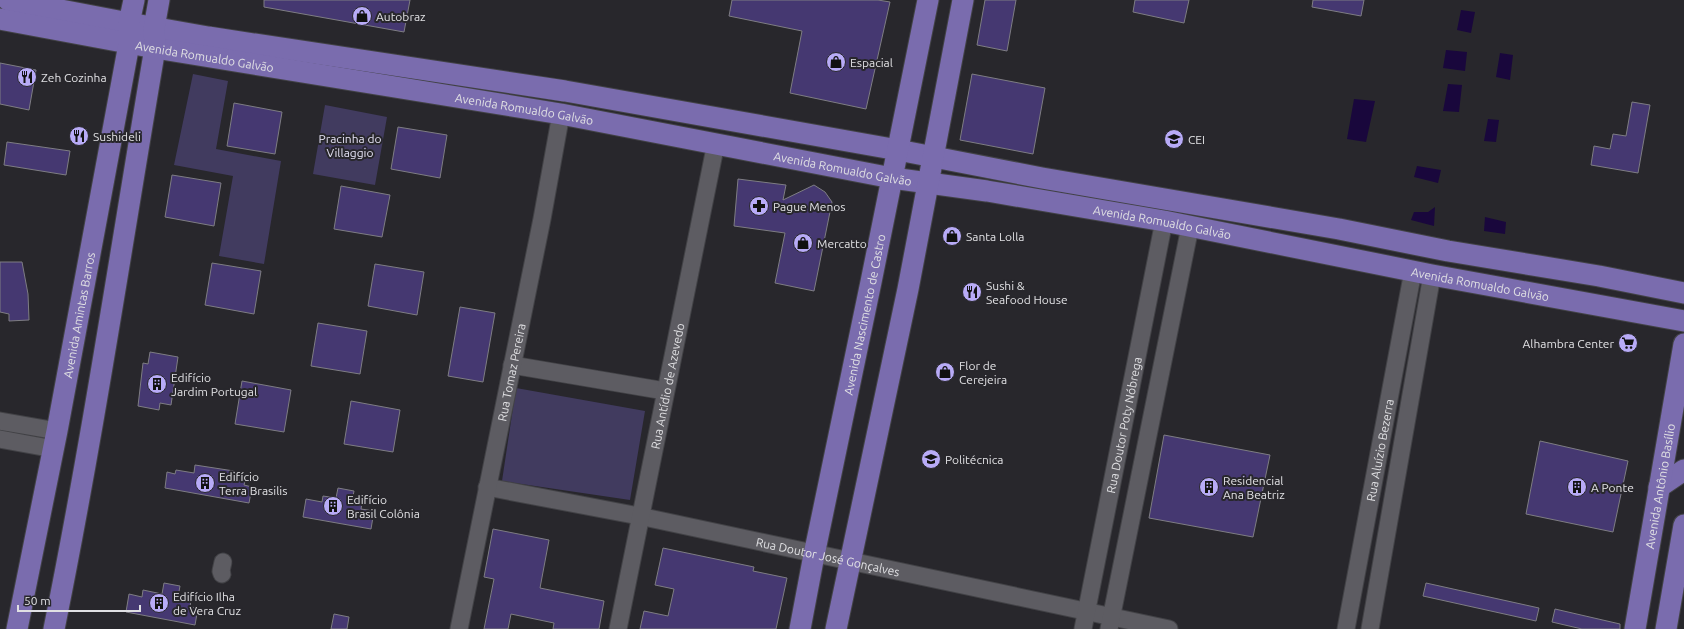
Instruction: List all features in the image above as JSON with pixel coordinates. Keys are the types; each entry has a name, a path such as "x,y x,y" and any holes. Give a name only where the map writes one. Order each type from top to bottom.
{"main road":[{"name":"Avenida Romualdo Galvão","path":"8,0 129,34 155,48 561,114 892,178 987,191 1164,221 1423,273 1684,321"},
{"name":"Avenida Amintas Barros","path":"17,629 55,440 134,0"},
{"path":"54,629 83,480 155,48 154,28 160,0"},
{"name":"Avenida Nascimento de Castro","path":"800,629 928,0"},
{"path":"836,629 929,183 961,3"},
{"name":"Avenida Romualdo Galvão","path":"0,19 129,34 154,28 566,91 898,150 1042,178 1339,229 1448,251 1599,276 1684,293"},
{"name":"Avenida Antônio Basílio","path":"1635,629 1684,344"},
{"path":"1659,487 1684,470"},
{"path":"1666,629 1684,525"}],"street":[{"name":"Rua Tomaz Pereira","path":"459,629 542,220 561,114"},
{"name":"Rua Antídio de Azevedo","path":"618,629 639,516 716,143"},
{"name":"Rua Doutor Poty Nóbrega","path":"1083,629 1164,221"},
{"path":"1110,623 1190,227"},
{"name":"Rua Aluízio Bezerra","path":"1346,629 1423,273"},
{"name":"Rua Aluízio Bezerra","path":"1370,629 1423,273"},
{"path":"512,365 665,391"},
{"path":"0,420 55,440"},
{"path":"0,438 55,440"},
{"name":"Rua Doutor José Gonçalves","path":"487,487 639,516 814,555 1086,612 1110,623 1169,629"}],"green space":[{"path":"193,74 228,81 216,149 281,161 264,264 219,256 233,176 174,165"},
{"name":"Pracinha do Villaggio","path":"325,105 387,117 375,185 313,174"},
{"path":"516,388 645,411 630,500 502,481"}],"shaded area":[{"path":"1461,10 1475,12 1471,33 1457,30"},
{"path":"1446,50 1467,52 1465,71 1443,68"},
{"path":"1500,53 1513,55 1510,80 1496,77"},
{"path":"1448,84 1462,85 1459,112 1443,111"},
{"path":"1354,99 1375,101 1366,142 1347,139"},
{"path":"1488,119 1499,120 1496,142 1484,141"},
{"path":"1417,166 1441,170 1438,183 1414,177"},
{"path":"1435,207 1434,226 1411,220 1414,212 1428,212"},
{"path":"1485,217 1506,222 1505,234 1484,231"}],"building":[{"name":"Autobraz","path":"264,0 410,0 404,32 264,7"},
{"name":"Espacial","path":"732,0 878,0 890,2 866,109 790,93 802,31 729,16"},
{"path":"985,0 1016,0 1007,51 977,45"},
{"path":"1135,0 1189,0 1184,23 1133,12"},
{"path":"1313,0 1364,0 1361,16 1312,7"},
{"path":"0,63 36,70 29,110 0,104"},
{"path":"972,74 1045,88 1033,154 960,140"},
{"path":"1632,102 1650,105 1638,173 1591,165 1594,146 1610,149 1613,134 1626,136"},
{"path":"234,103 282,112 275,154 227,146"},
{"path":"398,127 447,135 440,178 391,169"},
{"path":"7,142 70,151 66,175 4,165"},
{"path":"172,175 221,183 214,226 165,217"},
{"name":"Mercatto","path":"738,179 786,185 783,200 814,185 825,192 832,202 814,291 775,283 785,233 734,226"},
{"path":"341,186 390,195 382,237 334,229"},
{"path":"0,262 22,262 28,294 29,320 9,321 9,314 0,312"},
{"path":"212,263 261,271 254,314 205,305"},
{"path":"375,264 424,272 417,315 368,306"},
{"path":"460,307 495,313 483,382 448,376"},
{"path":"318,323 367,331 360,374 311,366"},
{"name":"Edifício Jardim Portugal","path":"150,352 178,357 171,405 160,403 159,410 138,406 143,363 148,364"},
{"path":"242,381 291,390 284,432 235,424"},
{"path":"351,401 400,410 393,452 344,444"},
{"name":"Residencial Ana Beatriz","path":"1164,435 1270,455 1253,537 1149,518"},
{"name":"A Ponte","path":"1540,441 1628,461 1613,532 1526,514"},
{"name":"Edifício Terra Brasilis","path":"195,465 234,471 232,479 245,481 244,485 252,487 249,503 165,488 167,472 175,474 176,470 194,473"},
{"name":"Edifício Brasil Colônia","path":"338,488 354,491 352,501 362,503 361,509 374,511 371,529 303,517 306,499 322,502 323,496 336,498"},
{"path":"493,529 549,540 540,588 604,601 599,629 553,629 554,623 511,614 508,629 484,629 494,579 484,577"},
{"path":"663,548 754,567 753,571 787,578 776,629 640,629 644,611 668,616 674,589 655,585"},
{"name":"Edifício Ilha de Vera Cruz","path":"164,583 180,586 178,597 191,600 190,607 198,608 195,625 126,612 129,594 142,597 143,590 162,594"},
{"path":"1426,583 1539,608 1536,621 1423,596"},
{"path":"1555,609 1620,624 1620,629 1582,629 1552,622"},
{"path":"334,614 349,617 347,629 331,629"}],"place":[{"name":"Autobraz","path":"362,16"},
{"name":"Espacial","path":"836,62"},
{"name":"Zeh Cozinha","path":"27,77"},
{"name":"Sushideli","path":"79,136"},
{"name":"CEI","path":"1174,139"},
{"name":"Pague Menos","path":"759,206"},
{"name":"Santa Lolla","path":"952,236"},
{"name":"Mercatto","path":"803,243"},
{"name":"Sushi & Seafood House","path":"972,292"},
{"name":"Alhambra Center","path":"1628,343"},
{"name":"Flor de Cerejeira","path":"945,372"},
{"name":"Edifício Jardim Portugal","path":"157,384"},
{"name":"Politécnica","path":"931,459"},
{"name":"Edifício Terra Brasilis","path":"205,483"},
{"name":"Residencial Ana Beatriz","path":"1209,487"},
{"name":"A Ponte","path":"1577,487"},
{"name":"Edifício Brasil Colônia","path":"333,506"},
{"name":"Edifício Ilha de Vera Cruz","path":"159,603"}]}
